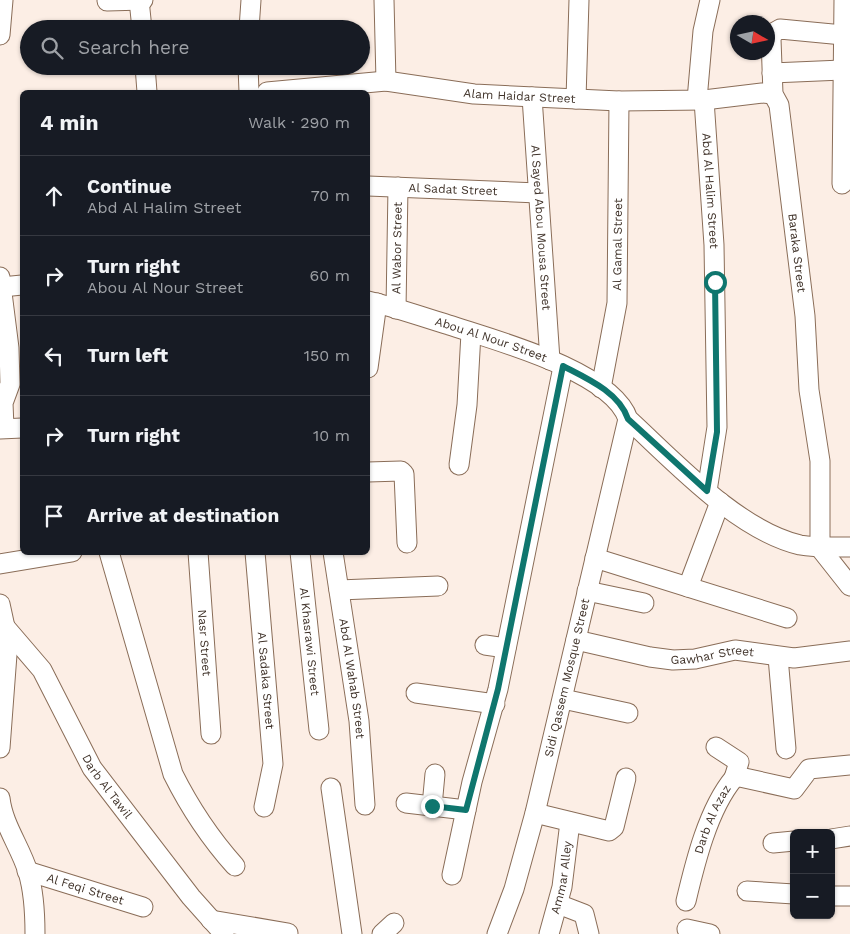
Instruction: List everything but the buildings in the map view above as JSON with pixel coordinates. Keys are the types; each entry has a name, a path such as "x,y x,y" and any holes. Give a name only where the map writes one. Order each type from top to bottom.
{"street":[{"path":"0,34 3,0"},
{"path":"107,2 141,0 142,20"},
{"path":"249,20 250,0"},
{"path":"384,0 386,80"},
{"path":"576,99 579,0"},
{"name":"Abd Al Halim Street","path":"688,587 714,496 717,428 714,245 700,100 703,31 710,0"},
{"path":"842,184 845,82 844,0"},
{"name":"Baraka Street","path":"820,548 820,461 809,390 805,316 779,105 773,94 771,39 774,31 780,29 843,35"},
{"path":"772,73 845,82"},
{"path":"146,75 147,90"},
{"path":"248,75 249,90"},
{"name":"Alam Haidar Street","path":"287,90 386,80 474,94 576,99 700,100 762,93 773,94"},
{"name":"Al Sayed Abou Mousa Street","path":"452,875 466,810 495,704 556,363 538,193 532,97"},
{"name":"Al Gamal Street","path":"600,388 617,303 619,100"},
{"name":"Al Sadat Street","path":"370,186 538,193"},
{"name":"Al Wabor Street","path":"396,309 398,187"},
{"path":"9,428 9,348 1,282 20,285"},
{"path":"370,335 372,302"},
{"name":"Abou Al Nour Street","path":"372,302 472,333 556,363 600,388 625,410 628,419 735,514 778,537 800,544 820,548 850,547"},
{"path":"459,465 467,405 472,333"},
{"name":"Sidi Qassem Mosque Street","path":"497,934 514,889 535,812 628,419"},
{"path":"370,472 401,472 406,476 407,543"},
{"path":"820,548 850,586"},
{"path":"0,564 54,555"},
{"path":"110,555 173,774 190,807 210,838 235,866"},
{"name":"Nasr Street","path":"198,555 211,734"},
{"name":"Al Sadaka Street","path":"255,555 273,764 264,807"},
{"name":"Al Khasrawi Street","path":"300,555 319,730"},
{"name":"Abd Al Wahab Street","path":"333,555 359,721 364,805"},
{"path":"595,558 787,618"},
{"path":"339,590 438,586"},
{"path":"587,591 644,603"},
{"path":"0,604 6,628 8,658 0,748"},
{"name":"Darb Al Tawil","path":"6,628 42,670 92,768 217,927"},
{"name":"Gawhar Street","path":"576,640 650,657 673,660 695,659 735,650 778,657 812,657 850,651"},
{"path":"485,645 506,648"},
{"path":"778,657 786,749"},
{"path":"416,693 495,704"},
{"path":"563,698 628,713"},
{"path":"716,747 739,762 734,778"},
{"name":"Darb Al Azaz","path":"686,901 703,839 716,808 734,778 740,777 794,789 809,769 850,765"},
{"path":"432,806 435,774"},
{"path":"535,812 605,831 612,830 626,778"},
{"path":"331,788 352,934"},
{"path":"0,798 6,824 27,871 35,914 36,934"},
{"path":"406,803 466,810"},
{"name":"Ammar Alley","path":"549,934 558,904 570,822"},
{"path":"835,838 850,836"},
{"path":"773,843 790,841"},
{"name":"Al Feqi Street","path":"27,871 143,907"},
{"path":"747,891 790,894"},
{"path":"835,896 850,896"},
{"path":"558,904 584,914 589,934"},
{"path":"217,927 288,933"},
{"path":"687,930 710,934"}],"route":[{"path":"432,806 466,810 472,782 495,704 563,366 609,393 625,410 628,419 707,491 717,432 715,420 715,282"}]}
